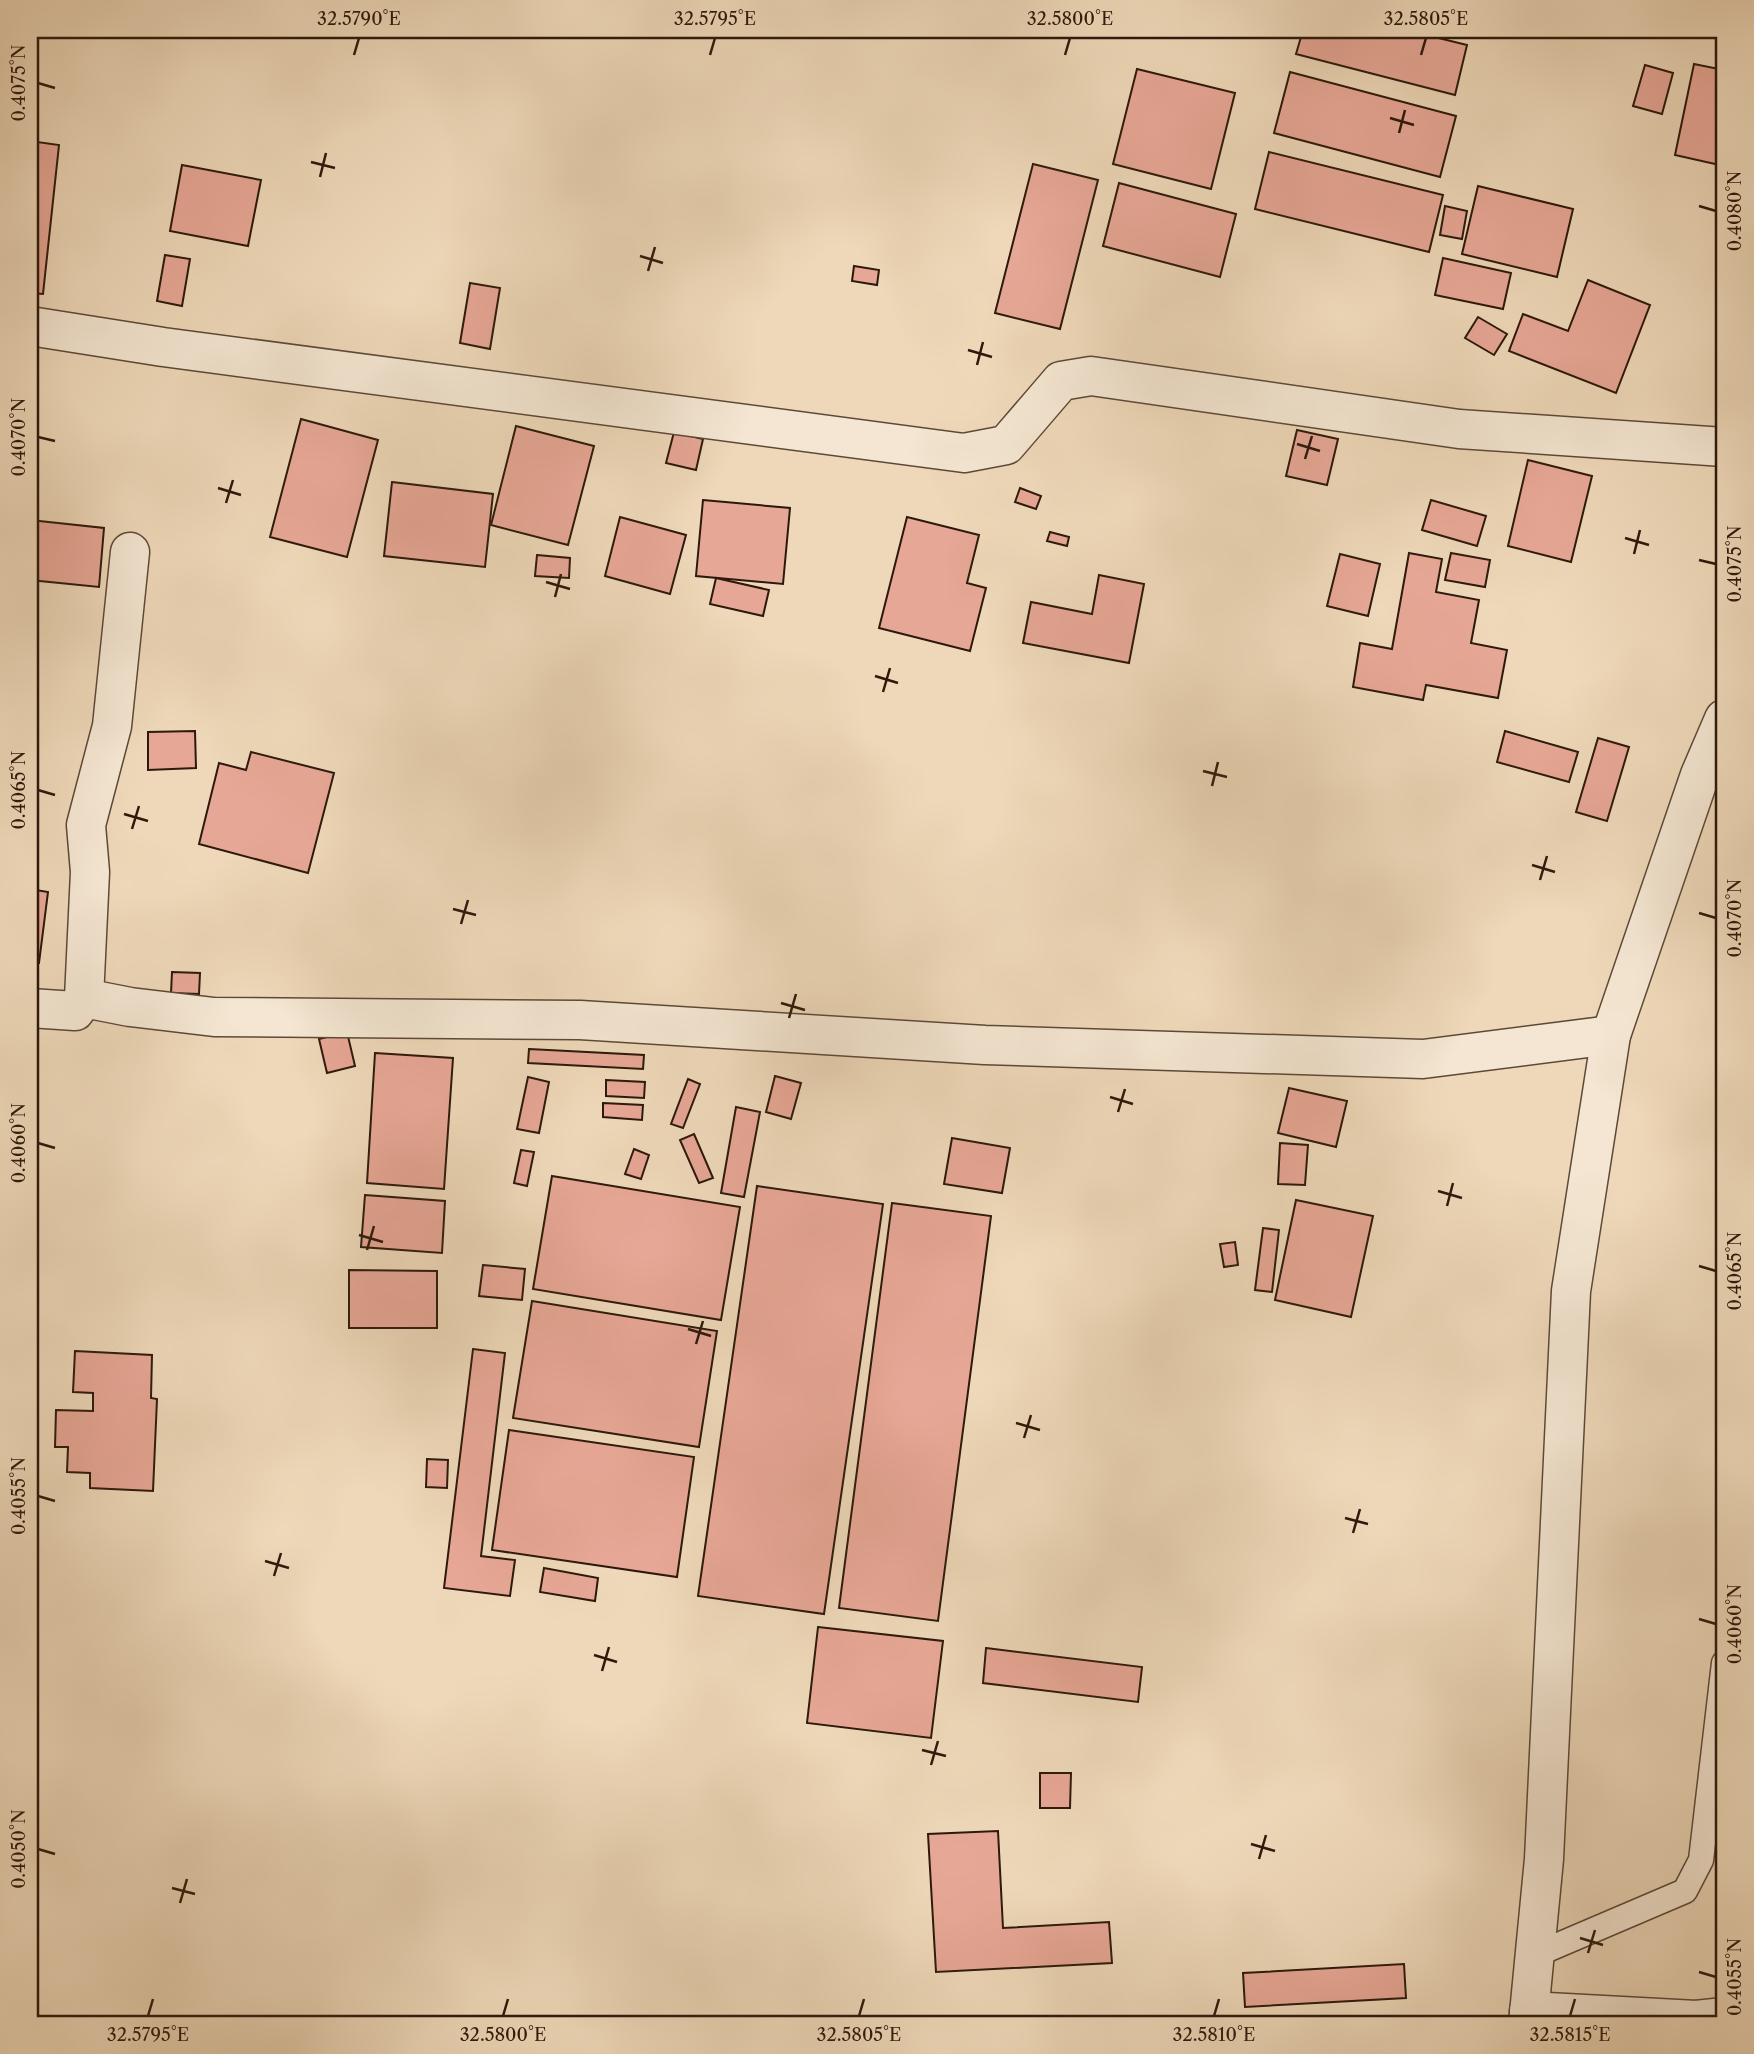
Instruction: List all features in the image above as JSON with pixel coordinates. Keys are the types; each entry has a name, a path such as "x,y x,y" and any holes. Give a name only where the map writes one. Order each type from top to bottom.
{"street":[{"path":"30,326 163,347 964,453 1006,445 1061,381 1091,376 1459,429 1724,447"},
{"path":"30,1008 75,1011 84,998 90,872 86,825 112,726 130,552"},
{"path":"1724,719 1700,775 1611,1035 1571,1291 1544,1859 1529,2018 1696,2020 1724,2017"},
{"path":"84,998 130,1007 214,1017 580,1020 985,1045 1423,1059 1611,1035"}],"lane":[{"path":"1535,1955 1685,1891 1701,1860 1724,1663"}],"building":[{"path":"1303,30 1406,30 1467,45 1455,95 1296,54"},
{"path":"1694,64 1724,70 1724,166 1675,155"},
{"path":"1645,65 1673,73 1662,114 1633,106"},
{"path":"1137,69 1235,93 1211,189 1113,164"},
{"path":"1290,72 1456,116 1440,177 1274,133"},
{"path":"30,141 59,145 43,294 30,293"},
{"path":"1269,152 1443,195 1429,252 1255,209"},
{"path":"1033,164 1098,180 1060,329 995,313"},
{"path":"182,165 261,180 248,246 170,231"},
{"path":"1119,183 1236,214 1220,277 1103,246"},
{"path":"1478,186 1573,209 1557,277 1462,254"},
{"path":"1445,206 1467,211 1462,239 1440,235"},
{"path":"165,255 190,259 182,306 157,301"},
{"path":"1443,258 1511,273 1503,309 1435,295"},
{"path":"854,266 879,270 877,285 852,281"},
{"path":"1588,280 1650,305 1616,393 1509,351 1523,314 1568,331"},
{"path":"470,283 500,288 490,349 460,343"},
{"path":"1478,317 1507,334 1494,355 1465,338"},
{"path":"301,419 378,440 347,557 270,537"},
{"path":"516,426 594,446 568,545 491,525"},
{"path":"1297,430 1338,439 1327,485 1286,476"},
{"path":"674,432 703,439 696,470 666,463"},
{"path":"1528,460 1592,476 1571,562 1508,546"},
{"path":"392,482 493,494 485,567 384,556"},
{"path":"1020,488 1041,496 1036,509 1015,502"},
{"path":"703,500 790,508 783,584 696,576"},
{"path":"1431,500 1486,516 1477,546 1422,530"},
{"path":"620,517 686,535 670,594 605,576"},
{"path":"907,517 979,535 967,583 986,588 970,651 879,628"},
{"path":"30,520 104,528 99,587 30,580"},
{"path":"1050,532 1069,537 1067,546 1047,541"},
{"path":"1409,553 1442,559 1436,592 1479,600 1471,643 1507,650 1498,698 1426,685 1423,700 1353,687 1360,643 1392,649"},
{"path":"1451,553 1490,560 1485,587 1445,580"},
{"path":"1340,554 1380,564 1368,616 1327,606"},
{"path":"537,555 570,558 569,578 535,576"},
{"path":"1099,575 1144,584 1129,663 1023,643 1031,602 1092,614"},
{"path":"716,578 769,590 763,616 710,604"},
{"path":"195,731 196,768 148,770 148,732"},
{"path":"1505,731 1578,752 1569,782 1497,762"},
{"path":"1598,738 1629,747 1607,821 1576,812"},
{"path":"251,752 334,773 308,873 199,844 219,763 246,770"},
{"path":"30,889 48,892 39,963 30,962"},
{"path":"172,972 200,973 199,994 171,993"},
{"path":"347,1032 355,1066 327,1073 319,1039"},
{"path":"529,1049 644,1055 643,1069 528,1063"},
{"path":"375,1053 453,1058 444,1189 367,1183"},
{"path":"775,1076 801,1083 791,1119 766,1112"},
{"path":"528,1077 549,1082 539,1133 517,1129"},
{"path":"688,1079 700,1084 683,1128 671,1124"},
{"path":"606,1080 645,1082 644,1098 606,1096"},
{"path":"1289,1088 1347,1101 1336,1147 1278,1133"},
{"path":"603,1103 643,1105 642,1120 603,1117"},
{"path":"736,1107 760,1112 744,1197 721,1193"},
{"path":"694,1134 713,1178 699,1183 680,1140"},
{"path":"952,1138 1010,1148 1002,1193 944,1184"},
{"path":"1280,1143 1308,1145 1305,1185 1278,1184"},
{"path":"634,1149 649,1155 641,1179 625,1174"},
{"path":"521,1150 534,1152 527,1186 514,1183"},
{"path":"552,1176 740,1207 721,1320 533,1289"},
{"path":"757,1186 883,1204 824,1614 698,1596"},
{"path":"365,1195 445,1201 442,1253 361,1247"},
{"path":"1296,1200 1373,1216 1351,1317 1275,1300"},
{"path":"892,1203 991,1216 938,1621 839,1608"},
{"path":"1263,1228 1279,1230 1272,1292 1255,1290"},
{"path":"1235,1242 1238,1265 1224,1267 1220,1244"},
{"path":"483,1265 525,1269 522,1300 479,1296"},
{"path":"349,1270 437,1271 437,1328 349,1328"},
{"path":"532,1301 717,1331 699,1447 513,1418"},
{"path":"473,1349 505,1353 481,1556 515,1560 510,1596 444,1588"},
{"path":"75,1351 152,1355 151,1398 157,1399 153,1491 90,1488 90,1473 67,1472 68,1447 55,1447 56,1410 93,1411 93,1393 73,1392"},
{"path":"509,1430 694,1457 677,1577 492,1550"},
{"path":"427,1459 448,1460 447,1488 426,1487"},
{"path":"544,1568 598,1578 595,1601 540,1592"},
{"path":"818,1627 943,1641 931,1738 807,1723"},
{"path":"986,1648 1142,1667 1138,1702 983,1683"},
{"path":"1040,1773 1071,1773 1070,1808 1040,1808"},
{"path":"998,1831 1003,1928 1109,1922 1112,1963 936,1972 928,1834"},
{"path":"1404,1964 1406,1998 1245,2007 1243,1973"}]}
